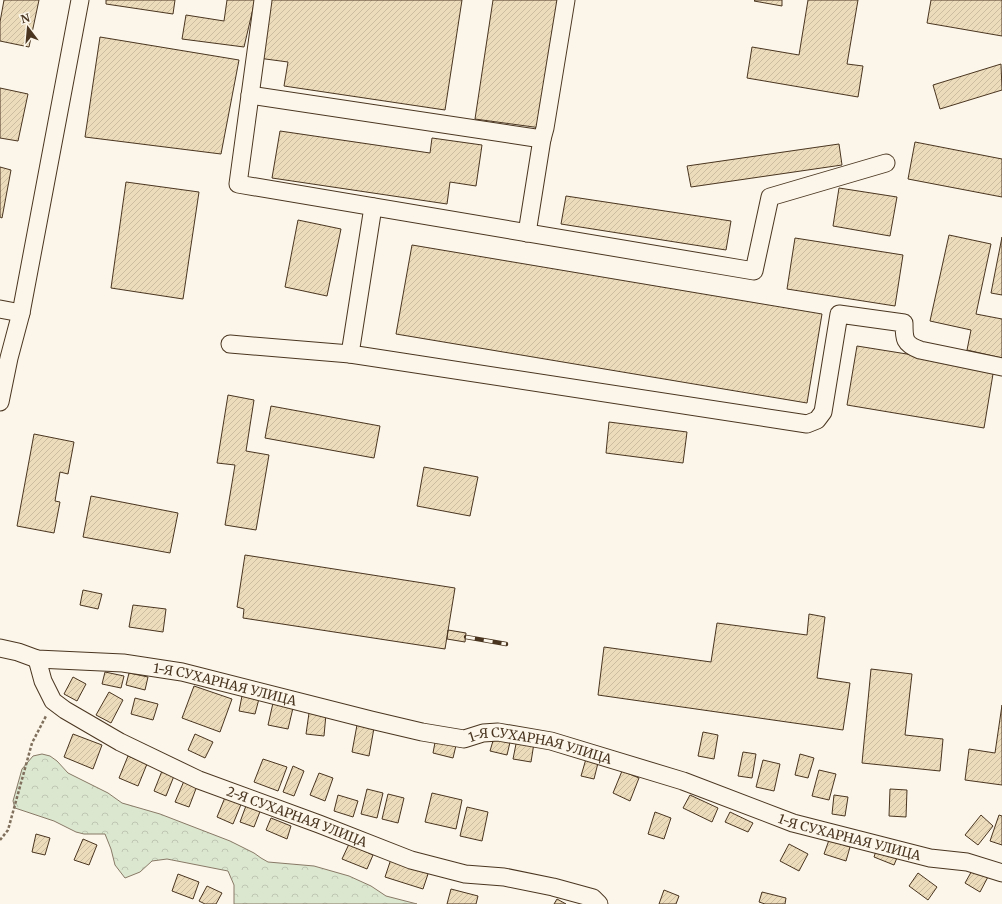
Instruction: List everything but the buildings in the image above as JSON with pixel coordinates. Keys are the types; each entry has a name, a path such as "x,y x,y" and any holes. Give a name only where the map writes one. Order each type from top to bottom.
{"street":[{"path":"0,402 9,358 21,313 80,0"},
{"path":"263,0 238,184 754,271 770,196 886,163"},
{"path":"527,233 566,0"},
{"path":"250,95 542,139"},
{"path":"350,354 373,207"},
{"path":"0,310 21,313"},
{"path":"230,344 350,354 807,424 817,420 823,412 839,314 904,323 905,339 910,346 920,350 1002,366"},
{"name":"1-Я СУХАРНАЯ УЛИЦА","path":"0,648 37,659 123,663 182,672 422,732 464,739 483,733 498,732 551,741 683,781 793,823 930,858 967,862 1002,872"},
{"name":"2-Я СУХАРНАЯ УЛИЦА","path":"37,659 43,681 53,701 64,710 120,742 199,780 319,824 411,860 465,874 504,878 553,886 592,898 599,904"}],"path":[{"path":"0,840 8,830 32,743 53,701"}],"green space":[{"path":"42,754 50,756 57,761 68,773 108,793 122,803 160,814 230,841 268,862 314,866 349,876 371,886 386,896 417,904 234,904 234,885 228,871 167,859 152,861 140,872 125,878 115,865 105,834 84,834 76,832 54,821 15,808 13,801 22,769 33,756"}],"railway":[{"path":"466,637 506,644"}]}
